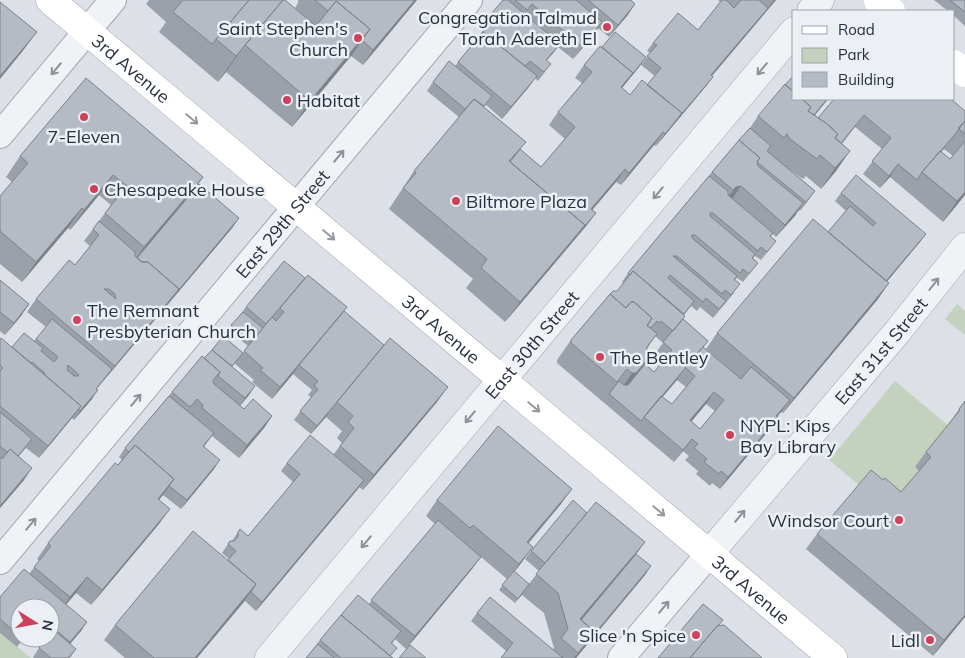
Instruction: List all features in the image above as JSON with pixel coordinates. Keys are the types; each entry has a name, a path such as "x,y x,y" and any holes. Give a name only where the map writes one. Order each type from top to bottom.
{"main road":[{"name":"3rd Avenue","path":"50,0 833,658"},
{"path":"878,0 890,10"},
{"path":"955,65 965,73"}],"street":[{"path":"0,135 113,0"},
{"name":"East 29th Street","path":"0,561 469,0"},
{"path":"812,10 820,0"},
{"name":"East 30th Street","path":"269,658 792,34"},
{"name":"East 31st Street","path":"621,658 898,331 965,247"}],"green space":[{"path":"957,304 965,311 965,335 945,319"},
{"path":"895,381 949,426 915,467 920,472 890,508 872,496 829,460"},
{"path":"0,633 10,641 10,648 19,648 31,658 0,658"}],"building":[{"path":"183,0 249,0 212,44 173,12"},
{"path":"249,0 283,0 236,56 216,39"},
{"path":"283,0 316,26 336,1 370,29 310,101 245,45"},
{"path":"315,0 415,0 373,50 362,40 370,29 336,1 328,11"},
{"path":"503,0 508,0 560,44 546,60 551,64 544,72 530,61 525,66 483,32 480,35 495,17 491,14"},
{"path":"515,0 576,0 602,22 582,47 532,4 527,10"},
{"path":"588,0 631,0 635,4 618,25"},
{"path":"722,0 726,0 734,8 741,0 759,0 768,8 711,75 713,77 679,117 682,113 647,85 661,68 647,56 657,45 653,43 678,13 698,30"},
{"path":"950,0 965,0 965,12"},
{"path":"0,2 37,32 0,76"},
{"path":"483,32 537,76 511,107 458,62"},
{"path":"615,32 646,57 631,76 633,73 602,47"},
{"path":"600,46 633,73 621,87 630,95 642,80 682,113 665,134 663,132 629,173 625,169 591,209 596,213 579,233 585,225 510,162 520,149 541,167 575,127 558,112 592,72 584,65"},
{"path":"449,61 492,96 484,106 474,99 465,109 433,82"},
{"path":"792,77 792,90 785,85"},
{"name":"Chesapeake House","path":"86,78 203,177 144,247 105,213 127,186 113,175 36,262 0,231 0,196 28,163 20,156"},
{"path":"785,84 792,90 792,100 803,100 811,107 808,111 838,134 835,138 850,151 835,168 820,155 817,159 790,139 787,134 784,138 758,116"},
{"path":"474,99 526,142 509,161 585,225 520,302 481,268 487,259 403,188 416,173 414,171"},
{"path":"803,100 826,100 814,115 808,111 811,107"},
{"path":"833,100 952,100 965,111 965,121 917,180 898,164 889,176 872,161 891,138 864,115 841,143 835,138 838,134 818,118"},
{"path":"965,121 965,134 958,128"},
{"path":"750,128 771,146 767,151 815,191 806,202 757,162 760,158 739,140"},
{"path":"739,140 760,158 757,161 758,166 803,203 785,225 741,186 733,190 712,172"},
{"path":"965,141 965,192 957,201 922,172 940,151 950,159"},
{"path":"856,175 926,234 886,281 828,232 850,206 873,226 876,223 841,193"},
{"path":"709,176 728,191 728,195 773,233 770,236 776,241 767,252 761,247 758,251 713,213 710,213 710,216 755,254 752,258 758,263 749,274 743,269 740,273 695,235 692,235 692,238 737,276 734,279 740,284 731,295 725,290 722,294 677,256 673,256 726,301 719,309 706,298 703,302 670,275 668,278 694,301 684,314 633,271 630,275 628,273"},
{"path":"199,184 239,218 177,292 179,289 148,262 142,262 137,258"},
{"path":"813,219 889,283 794,398 717,333"},
{"path":"99,221 135,252 135,256 142,262 148,262 179,289 115,366 36,299 69,260 75,265 99,235 93,229","holes":["104,289 109,289 115,294 116,299"]},
{"path":"284,261 305,278 266,324 246,307"},
{"path":"633,271 685,316 673,331 661,321 660,323 657,321 651,328 647,326 652,318 634,302 631,302 626,308 610,294 613,291 617,291"},
{"path":"308,275 347,307 280,387 260,370 263,368 244,351 272,317 276,321 284,312 280,308"},
{"path":"0,280 29,304 14,323 0,312"},
{"path":"610,294 626,308 631,302 634,302 652,318 647,325 657,334 646,348 652,354 636,373 632,373 627,369 617,382 571,343 571,340"},
{"path":"344,311 384,345 317,426 300,411 318,389 314,386 318,381 299,365"},
{"path":"243,312 263,328 251,342 231,325"},
{"path":"52,319 112,369 96,389 98,390 80,411 78,410 81,406 45,373 12,347 24,333 43,348 41,351 54,362 58,357 36,339","holes":["68,365 79,375 74,376 67,370"]},
{"path":"683,319 708,341 641,421 609,394 619,381 624,385 628,385 645,364 654,372 672,350 663,342"},
{"path":"223,336 243,353 232,366 212,350"},
{"path":"1,338 81,406 48,446 0,406 0,371 3,368 0,365"},
{"path":"390,338 448,387 374,475 340,446 354,428 348,422 353,416 337,402"},
{"path":"703,347 741,379 751,367 790,400 728,477 721,471 719,474 704,462 707,459 694,448 698,444 692,439 683,450 644,417 661,396 672,404 695,376 685,367","holes":["714,392 724,400 700,429 690,420"]},
{"path":"212,350 255,386 245,398 218,376 220,372 204,358"},
{"path":"202,356 220,372 213,380 214,384 244,409 253,399 272,416 247,445 202,408 203,405 197,399 190,407 172,392"},
{"path":"169,396 214,433 203,446 220,460 187,500 169,486 174,479 135,445 129,452 125,448"},
{"name":"Windsor Court","path":"965,401 965,615 944,640 817,534 871,470 883,480 885,478 901,492 931,457 926,452"},
{"path":"0,412 32,439 18,456 10,449 7,452 0,446"},
{"path":"498,426 572,489 527,542 533,547 519,564 473,525 470,528 437,500"},
{"path":"310,435 364,480 262,602 251,592 256,584 228,560 236,551 228,544 238,537 240,529 248,536 300,474 287,463"},
{"path":"135,445 174,479 158,499 170,509 102,590 87,577 70,597 34,567 51,546 48,543 115,463 118,465"},
{"path":"10,449 32,468 0,506 0,457 2,459"},
{"path":"573,500 587,513 545,563 531,551"},
{"path":"596,502 645,542 580,619 595,632 578,653 561,638 568,629 558,593 536,574"},
{"path":"438,520 481,557 415,636 371,600"},
{"path":"193,531 256,584 195,658 154,658 115,625"},
{"path":"636,554 651,566 587,643 595,632 581,620"},
{"path":"24,569 58,598 10,598 10,628 0,619 0,597"},
{"path":"514,571 529,584 518,599 502,585"},
{"path":"358,595 401,631 391,643 397,648 390,656 341,615"},
{"path":"490,597 563,658 501,658 513,643 477,613"},
{"path":"60,599 87,622 70,642 60,634"},
{"path":"703,604 723,620 719,625 690,658 658,658"},
{"path":"341,615 393,658 341,658 320,640"},
{"path":"724,625 762,658 690,658 717,626"},
{"path":"60,635 76,649 68,658 51,658 39,648 60,648"},
{"path":"318,644 334,658 306,658"},
{"path":"410,645 426,658 399,658"}],"place":[{"name":"Congregation Talmud Torah Adereth El","path":"607,27"},
{"name":"Saint Stephen's Church","path":"358,38"},
{"name":"Habitat","path":"287,100"},
{"name":"7-Eleven","path":"84,117"},
{"name":"Chesapeake House","path":"94,189"},
{"name":"Biltmore Plaza","path":"456,201"},
{"name":"The Remnant Presbyterian Church","path":"77,320"},
{"name":"The Bentley","path":"600,357"},
{"name":"NYPL: Kips Bay Library","path":"730,435"},
{"name":"Windsor Court","path":"899,520"},
{"name":"Slice 'n Spice","path":"696,635"},
{"name":"Lidl","path":"930,640"}]}
